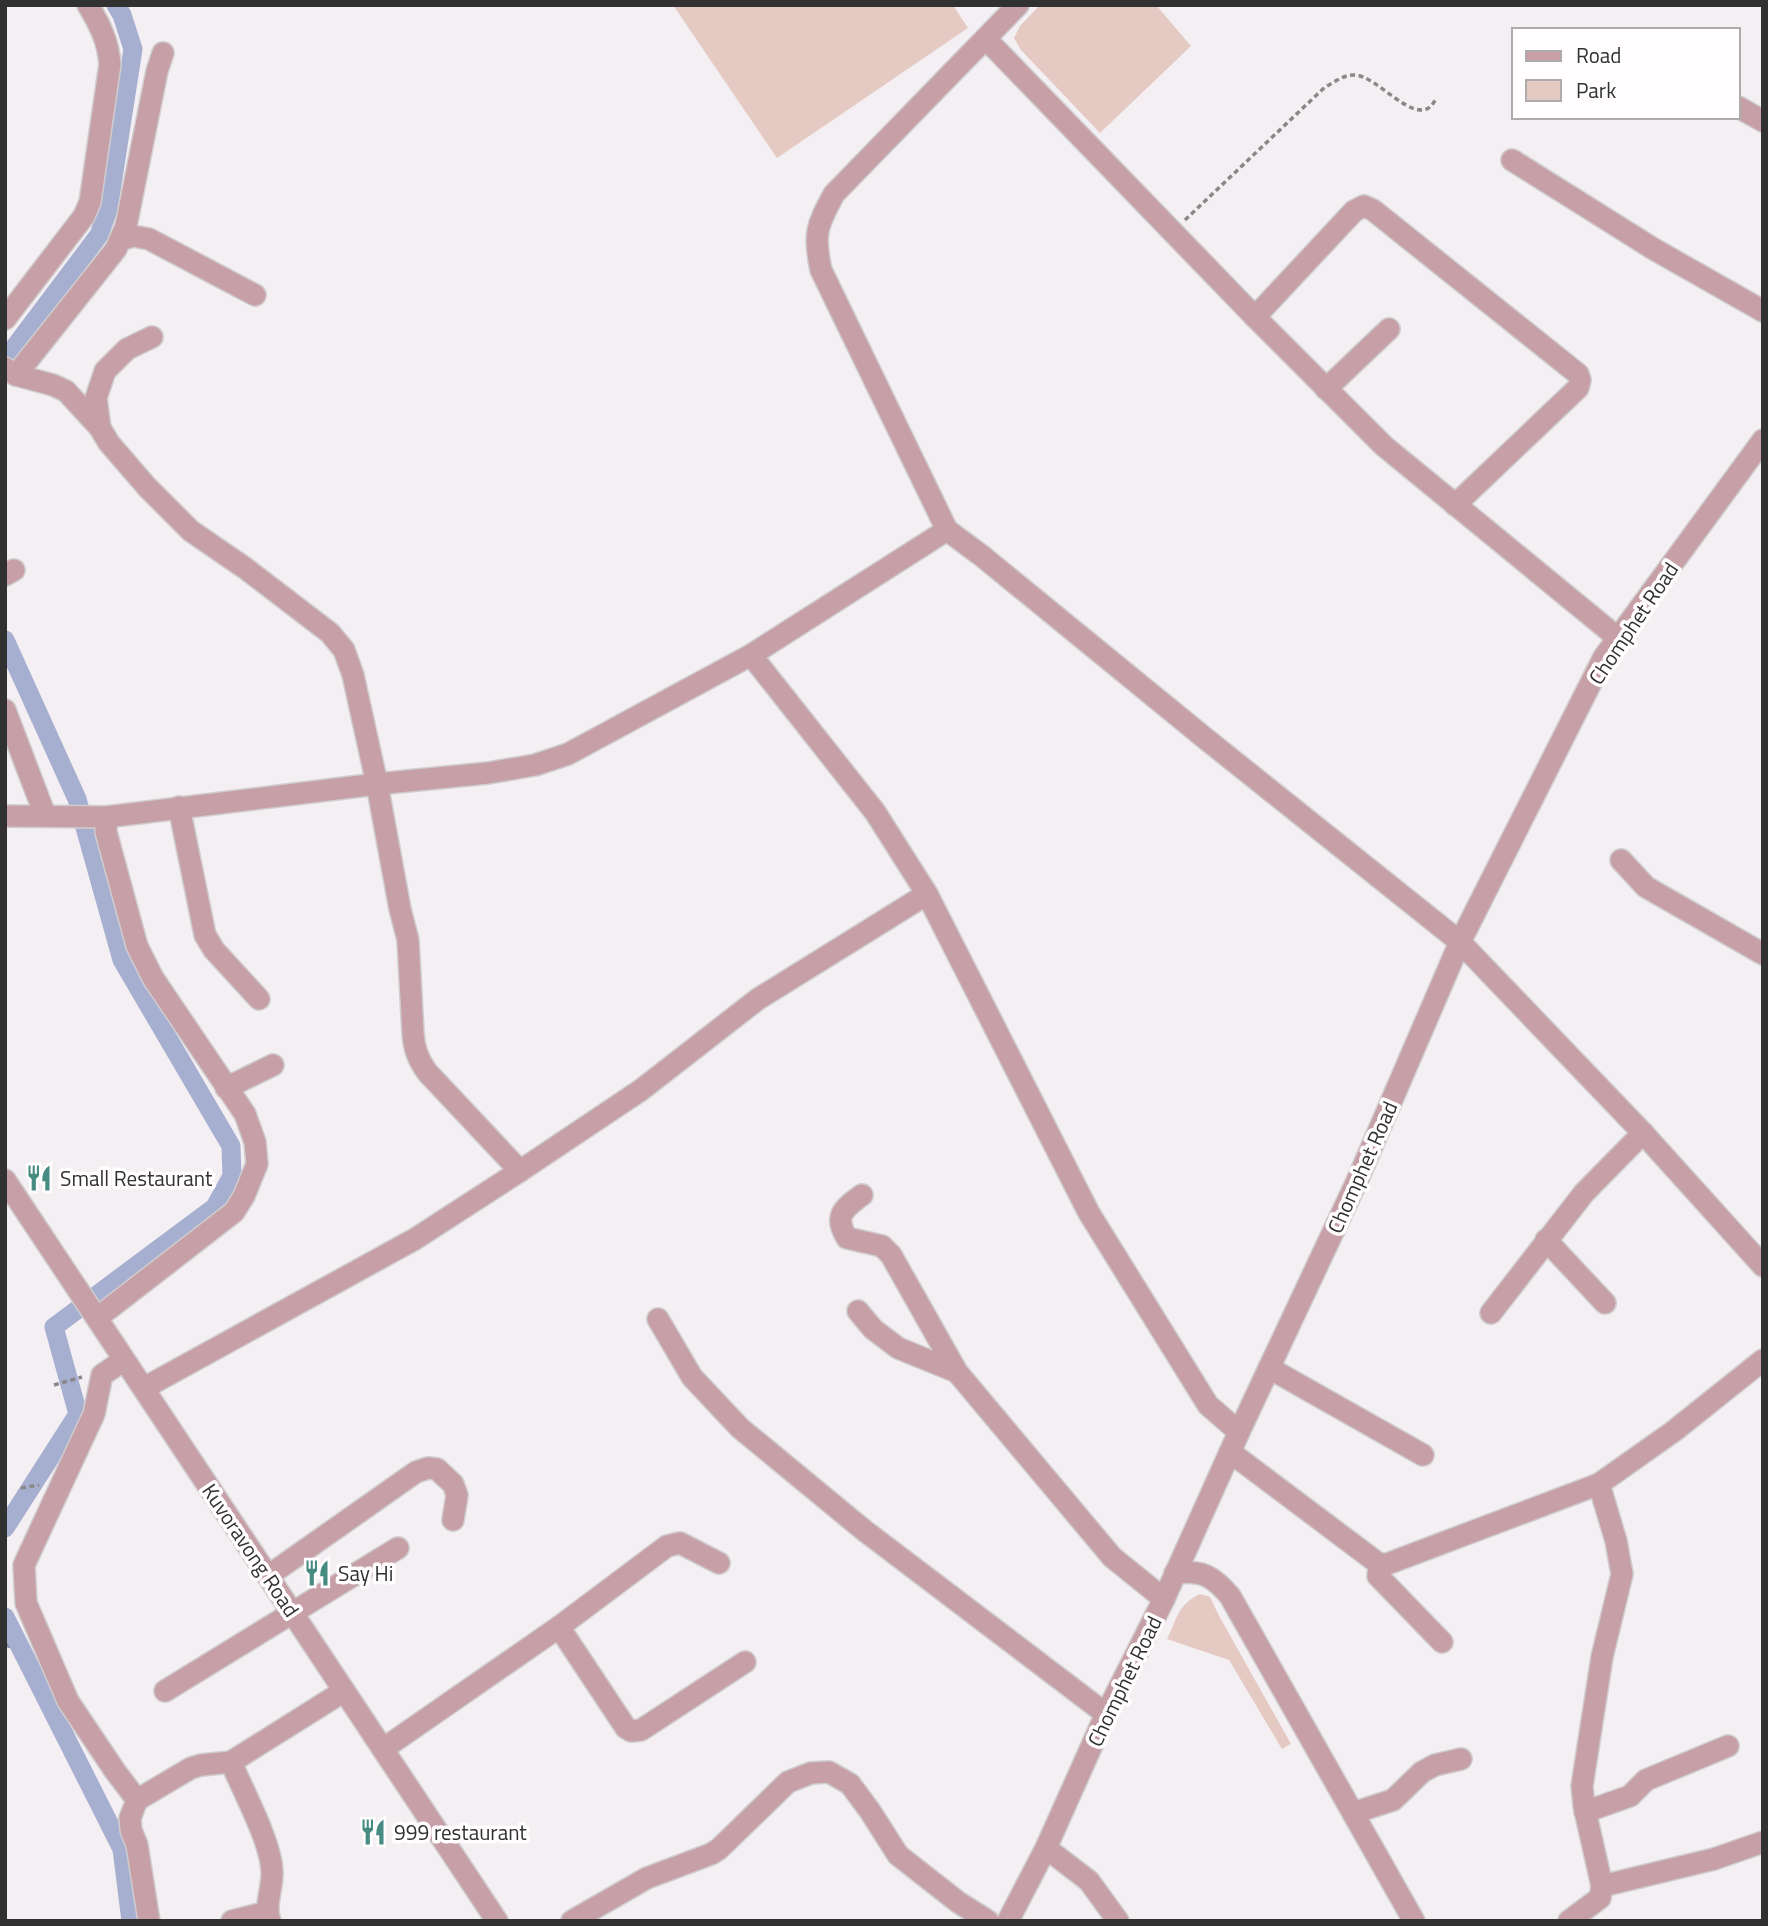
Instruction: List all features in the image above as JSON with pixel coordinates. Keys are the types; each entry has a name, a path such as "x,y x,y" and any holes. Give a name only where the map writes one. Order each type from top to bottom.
{"street":[{"path":"5,318 84,216 90,202 110,64 102,27 88,5"},
{"path":"1018,5 834,194 819,222 816,246 821,270 947,530 1460,942 1643,1133 1763,1265"},
{"path":"986,39 1384,446 1618,638"},
{"path":"163,53 157,71 126,226 116,249 11,371 66,391 100,428 109,443 147,487 191,531 245,568 330,633 344,650 353,675 408,940 414,1047 418,1059 520,1171"},
{"path":"1740,108 1763,121"},
{"path":"1512,160 1652,248 1763,311"},
{"path":"1255,317 1354,211 1364,206 1373,210 1578,374 1578,388 1455,505"},
{"path":"120,240 133,236 149,239 255,295"},
{"path":"1326,389 1388,329"},
{"path":"100,428 96,398 105,371 127,349 152,338"},
{"name":"Chomphet Road","path":"1008,1921 1046,1848 1106,1714 1164,1598 1357,1181 1460,942 1605,657 1763,440"},
{"path":"5,816 100,818 488,773 536,765 568,754 751,655 947,530"},
{"path":"751,655 875,812 927,894 1089,1213 1208,1405 1239,1432"},
{"path":"5,710 45,815"},
{"path":"179,807 205,935 214,950 259,999"},
{"path":"95,1316 234,1212 244,1196 257,1164 255,1142 245,1114 153,978 137,946 100,818"},
{"path":"1622,860 1646,887 1763,954"},
{"path":"144,1388 415,1239 641,1090 758,999 927,894"},
{"path":"226,1088 272,1065"},
{"path":"1491,1313 1584,1192 1643,1133"},
{"name":"Kuvoravong Road","path":"5,1180 12,1204 67,1274 144,1388 496,1921"},
{"path":"862,1195 846,1207 839,1221 847,1238 882,1246 891,1255 957,1372 1112,1557 1164,1598"},
{"path":"1546,1240 1605,1303"},
{"path":"858,1311 873,1329 898,1348 957,1372"},
{"path":"658,1319 692,1377 740,1428 865,1531 1106,1714"},
{"path":"124,1360 102,1375 94,1414 24,1565 26,1603 68,1701 137,1800"},
{"path":"1230,1452 1378,1564 1387,1564 1599,1483 1674,1431 1763,1360"},
{"path":"1269,1368 1423,1455"},
{"path":"268,1576 416,1472 428,1468 437,1469 453,1484 457,1495 453,1520"},
{"path":"1569,1921 1600,1898 1602,1886 1585,1812 1582,1786 1602,1657 1622,1574 1616,1541 1599,1483"},
{"path":"383,1749 559,1627 667,1546 680,1543 719,1563"},
{"path":"165,1691 398,1548"},
{"path":"1378,1564 1378,1576 1443,1642"},
{"path":"1175,1573 1192,1571 1208,1576 1220,1584 1230,1596 1414,1921"},
{"path":"559,1627 626,1728 631,1731 640,1730 745,1662"},
{"path":"149,1921 137,1845 131,1830 130,1818 137,1800 191,1768 231,1762 344,1691"},
{"path":"1585,1812 1630,1796 1646,1780 1728,1746"},
{"path":"1353,1813 1393,1800 1422,1772 1435,1765 1461,1759"},
{"path":"231,1762 267,1847 272,1872 269,1916 232,1921"},
{"path":"572,1921 647,1878 719,1849 788,1782 811,1773 829,1772 850,1784 898,1855 958,1902 988,1921"},
{"path":"1602,1886 1714,1859 1763,1842"},
{"path":"1046,1848 1089,1881 1118,1921"}],"path":[{"path":"1172,232 1325,87 1346,75 1368,79 1412,110 1429,108 1437,98"},
{"path":"54,1385 78,1378"},
{"path":"21,1488 43,1484"}],"green space":[{"path":"673,5 953,5 968,28 777,158"},
{"path":"1040,5 1156,5 1191,46 1100,133 1021,50 1014,38 1020,26"},
{"path":"1200,1594 1210,1597 1291,1744 1282,1749 1229,1660 1167,1639 1182,1608"}],"waterway":[{"path":"5,360 99,235 108,210 133,49 116,5"},
{"path":"5,640 77,799 122,960 231,1146 232,1176 215,1207 54,1327 78,1414 5,1528"},
{"path":"5,1617 122,1849 131,1921"},
{"path":"5,1644 22,1649"}],"place":[{"name":"Small Restaurant","path":"39,1178"},
{"name":"Say Hi","path":"317,1573"},
{"name":"999 restaurant","path":"373,1832"}]}
